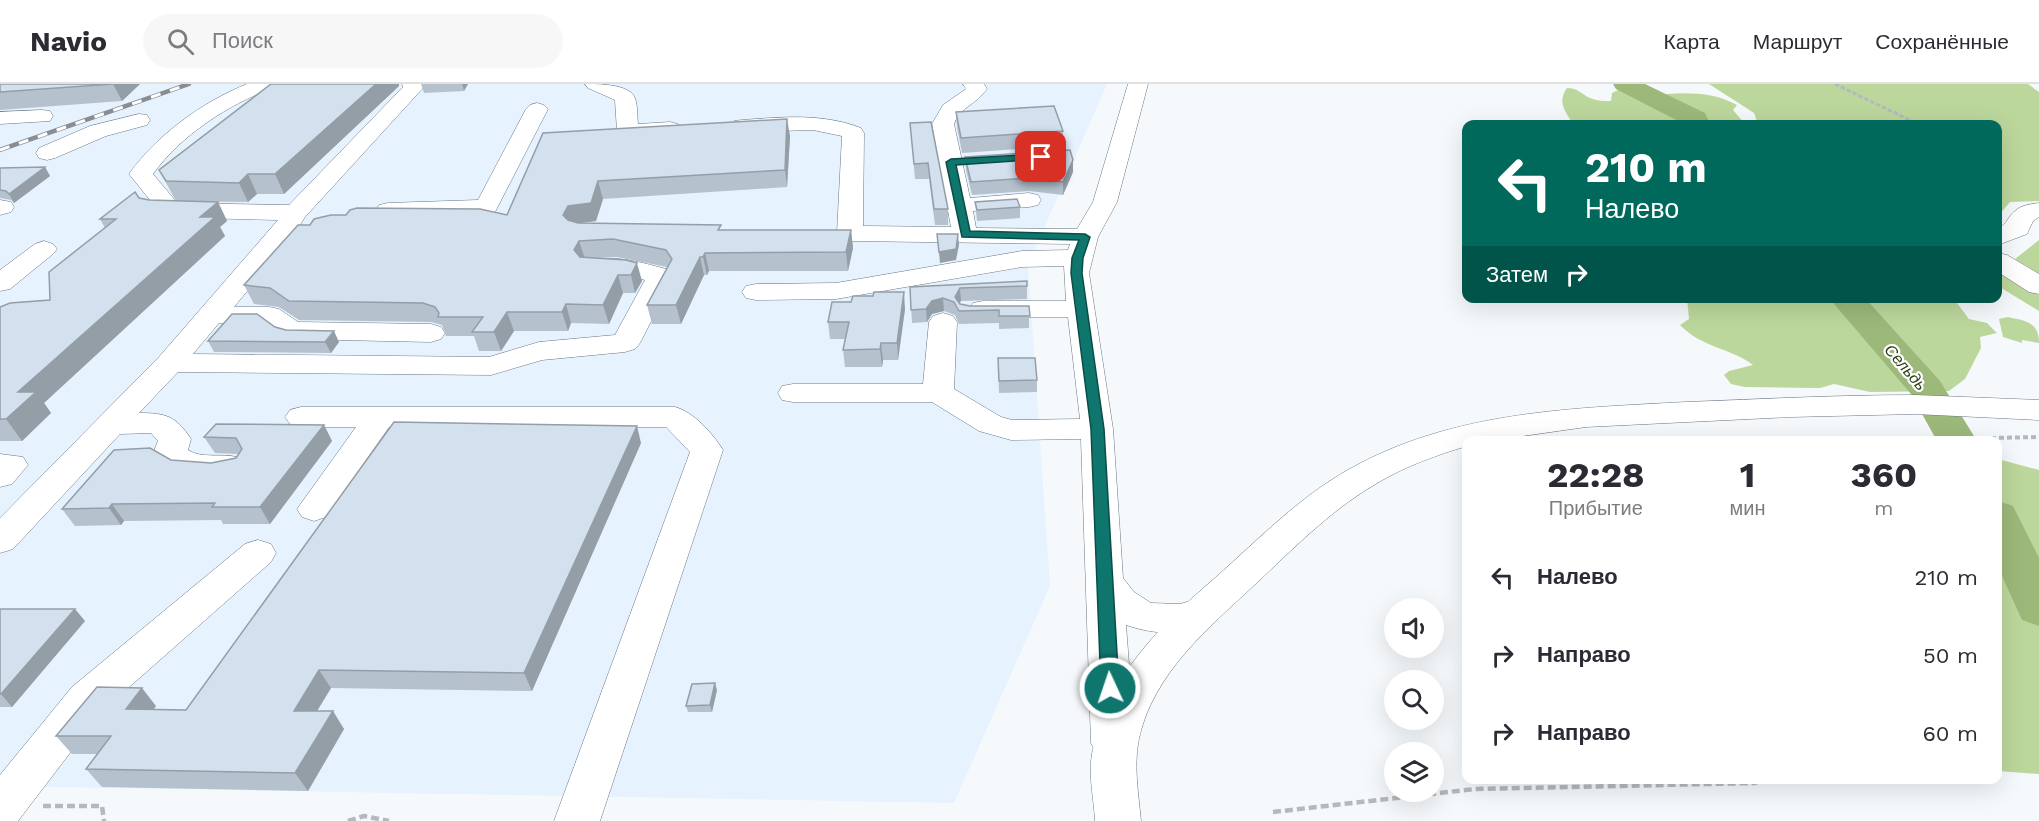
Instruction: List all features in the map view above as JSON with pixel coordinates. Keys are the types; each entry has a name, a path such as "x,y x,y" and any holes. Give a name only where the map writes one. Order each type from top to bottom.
{"street":[{"path":"265,84 250,89 222,105 180,135 149,160 141,174 162,199 159,210 297,224"},
{"path":"0,540 170,363 211,315 297,224 412,88 412,84"},
{"path":"595,84 625,96 628,131 813,123 830,124 853,133 838,233 965,234 1082,247"},
{"path":"965,234 962,168 943,124 948,109 974,93 977,89 974,84"},
{"path":"1118,821 1097,429 1076,273 1082,247 1105,202 1138,84"},
{"path":"363,216 384,211 486,207 537,109"},
{"path":"0,118 42,116"},
{"path":"46,153 98,130 139,120"},
{"path":"962,168 1029,200"},
{"path":"2002,235 2018,229 2020,218 2028,212 2039,210"},
{"path":"756,292 836,291 1082,247"},
{"path":"0,283 44,249"},
{"path":"2002,263 2039,286"},
{"path":"170,363 491,366 539,351 625,343 661,276 632,268 594,267"},
{"path":"971,309 1081,309"},
{"path":"211,315 269,315 292,330 431,333"},
{"path":"938,393 943,322"},
{"path":"793,393 938,393 990,424 1011,430 1097,429"},
{"path":"1114,754 1129,704 1146,672 1201,612 1300,523 1344,488 1387,463 1431,445 1477,431 1533,422 1587,417 1840,405 1959,405 2024,409"},
{"path":"301,417 675,417 707,450 577,821"},
{"path":"314,509 380,417"},
{"path":"112,424 159,423 175,439 170,453 187,465 233,465"},
{"path":"0,465 11,465 0,476"},
{"path":"1,807 87,699 258,554"},
{"path":"1104,578 1119,601 1137,613 1164,620 1185,620 1201,612"}],"path":[{"path":"1835,84 1910,120"},
{"path":"2002,438 2039,437"},
{"path":"1273,812 1370,799 1503,787 1666,787 1733,784"},
{"path":"1,807 102,806 104,821"},
{"path":"348,821 364,816 389,821"}],"shaded area":[{"path":"0,84 1107,84 1028,265 1050,586 954,803 0,786"}],"green space":[{"path":"1709,84 2028,84 2039,92 2039,201 2010,202 2002,211 2002,120 1757,120 1754,113"},
{"path":"1567,88 1571,88 1593,99 1611,101 1612,93 1620,89 1659,99 1665,98 1667,94 1694,93 1721,98 1737,105 1733,110 1742,120 1571,120 1562,102"},
{"path":"2039,240 2039,274 2015,259"},
{"path":"2002,272 2039,295 2039,311 2002,288"},
{"path":"1687,303 1957,303 1969,319 1987,323 1997,333 1980,337 1981,348 1965,379 1949,391 1870,392 1834,384 1820,388 1745,387 1731,384 1724,375 1729,371 1753,365 1735,354 1688,333 1680,325 1689,319"},
{"path":"2008,317 2026,321 2034,327 2039,343 2022,340 2022,343 2003,337 1999,319"},
{"path":"2002,460 2039,470 2039,774 2002,771"}],"building":[{"path":"0,84 113,84 0,92"},
{"path":"271,84 376,84 275,174 248,174 239,183 166,181 159,170"},
{"path":"1054,106 1063,131 961,138 956,112"},
{"path":"787,119 785,170 598,181 591,203 568,206 563,215 568,220 578,223 721,225 718,230 851,230 846,252 705,253 703,257 700,257 676,305 647,305 672,259 666,250 613,239 579,241 574,250 580,257 626,260 637,263 631,275 618,275 603,305 566,304 562,312 507,312 494,332 472,332 483,317 438,317 439,313 435,307 423,303 289,301 270,288 244,285 298,225 310,225 314,219 331,215 346,215 350,210 357,208 480,209 507,215 543,133"},
{"path":"931,122 948,209 934,209 928,163 914,164 910,123"},
{"path":"1070,150 1073,160 1063,182 1029,178 971,182 965,157"},
{"path":"45,167 9,194 0,190 0,168"},
{"path":"135,192 139,198 149,200 218,202 200,217 215,217 18,392 36,392 6,419 0,419 0,307 10,303 50,300 49,272 116,219 100,219"},
{"path":"1017,199 1020,207 977,210 975,202"},
{"path":"937,234 958,234 956,249 939,252"},
{"path":"1027,281 1027,286 960,288 955,297 960,304 970,306 1029,306 1030,316 999,316 999,310 959,311 954,302 943,298 932,301 926,309 911,310 910,287"},
{"path":"874,292 904,292 897,343 881,343 880,349 843,350 849,322 828,322 832,302 851,302 853,296 873,296"},
{"path":"232,314 257,314 275,327 286,330 334,331 325,342 208,341"},
{"path":"998,358 1035,358 1037,380 999,381"},
{"path":"394,422 637,426 524,673 319,670 294,711 333,711 295,773 86,769 111,736 56,736 97,687 142,688 126,709 186,710"},
{"path":"216,424 324,425 260,507 212,507 215,503 112,504 109,508 62,509 114,450 150,448 171,460 211,463 236,458 242,449 236,438 204,437"},
{"path":"0,609 75,609 1,694 0,694"},
{"path":"715,683 710,705 686,706 692,684"}],"waterway":[{"name":"Сельдь","path":"1625,84 1696,120"},
{"name":"Сельдь","path":"1850,303 1927,389 1954,436"},
{"name":"Сельдь","path":"2002,525 2039,608"}],"railway":[{"path":"0,150 189,84"}],"route":[{"path":"1041,157 951,162 965,234 1085,237 1076,273 1097,429 1110,688"}]}
